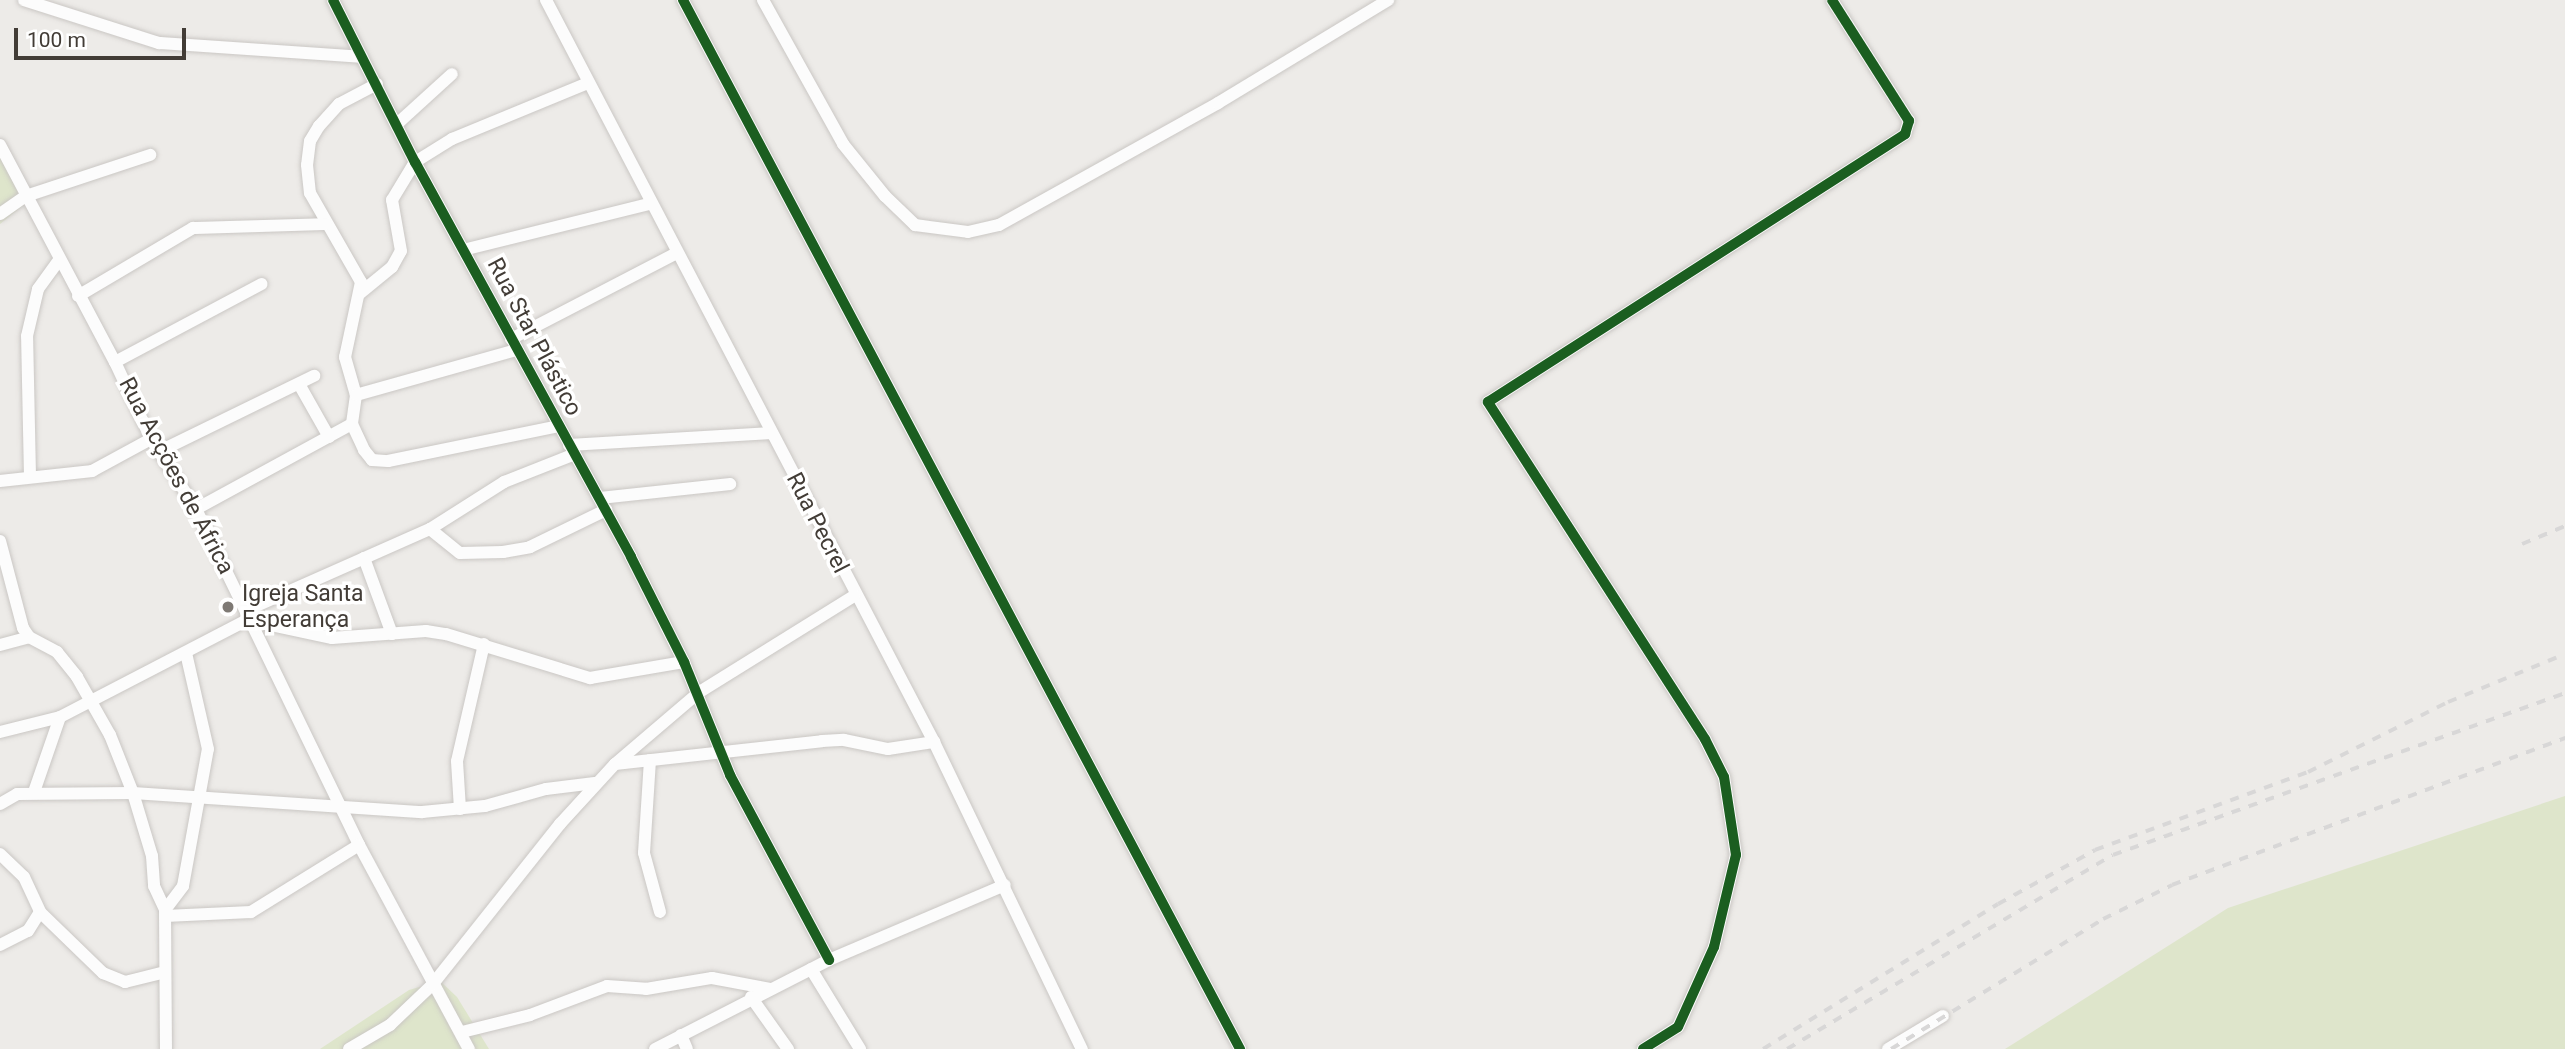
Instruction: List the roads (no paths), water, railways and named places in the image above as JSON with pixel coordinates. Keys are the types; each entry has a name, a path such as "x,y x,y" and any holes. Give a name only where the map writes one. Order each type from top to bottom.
{"street":[{"path":"24,0 159,43 362,57"},
{"name":"Rua Star Plástico","path":"333,0 415,162 600,498 684,662 722,751 829,960"},
{"name":"Rua Pecrel","path":"545,0 649,204 772,433 854,596 934,742 1005,885 1045,979 1082,1049"},
{"path":"683,0 1240,1049"},
{"path":"763,0 844,144 885,196 915,225 968,232 999,225 1218,103 1388,0"},
{"path":"1643,1049 1678,1027 1714,947 1736,855 1724,777 1705,738 1488,402 1706,266 1905,134 1909,121 1832,0"},
{"path":"397,124 452,74"},
{"path":"359,294 392,267 401,251 392,200 415,162 452,139 588,83"},
{"path":"377,85 339,104 310,141 310,193 361,282 345,357 356,395 352,424 372,460 388,461 558,426"},
{"name":"Rua Acções de África","path":"0,145 115,362 151,439 196,509 344,809 359,845 432,985 462,1032 469,1049"},
{"path":"0,214 26,196 150,155"},
{"path":"463,250 649,204"},
{"path":"78,296 193,228 326,224"},
{"path":"356,395 514,344 677,253"},
{"path":"30,476 27,336 38,289 59,260"},
{"path":"115,362 262,284"},
{"path":"158,452 314,376"},
{"path":"299,384 329,437"},
{"path":"196,509 352,424"},
{"path":"0,732 60,718 88,700 186,653 247,615 363,558 430,529 503,482 572,449 772,433"},
{"path":"0,481 92,471 151,439"},
{"path":"600,498 730,484"},
{"path":"430,529 460,553 503,552 530,547 606,510"},
{"path":"0,541 17,610 29,637 57,652 77,677 110,735 133,793 152,856 154,886 165,913 166,1049"},
{"path":"363,558 392,634"},
{"path":"349,1049 390,1025 432,985 595,783 615,764 698,693 854,596"},
{"path":"247,615 332,638 426,631 484,644 590,678 684,662"},
{"path":"0,645 29,637"},
{"path":"460,809 457,761 484,644"},
{"path":"165,913 183,886 207,733 186,653"},
{"path":"34,793 60,718"},
{"path":"615,764 845,740 888,749 934,742"},
{"path":"650,761 644,853 660,912"},
{"path":"0,804 17,794 133,793 344,809 460,809 545,789 595,783"},
{"path":"165,913 251,912 359,845"},
{"path":"0,854 24,877 40,912 91,964 114,979 134,981 165,972"},
{"path":"655,1049 829,960 1005,885"},
{"path":"0,944 28,931 40,912"},
{"path":"811,969 860,1049"},
{"path":"462,1032 530,1015 607,986 646,989 712,978 770,989"},
{"path":"751,998 788,1049"},
{"path":"1888,1049 1943,1016"},
{"path":"681,1035 687,1049"}],"railway":[{"path":"2522,544 2565,526"},
{"path":"1763,1049 1998,904 2095,850 2308,772 2448,702 2565,654"},
{"path":"1787,1049 2113,855 2565,693"},
{"path":"1891,1049 2103,919 2172,885 2565,738"}],"place":[{"name":"Igreja Santa Esperança","path":"228,607"}]}
